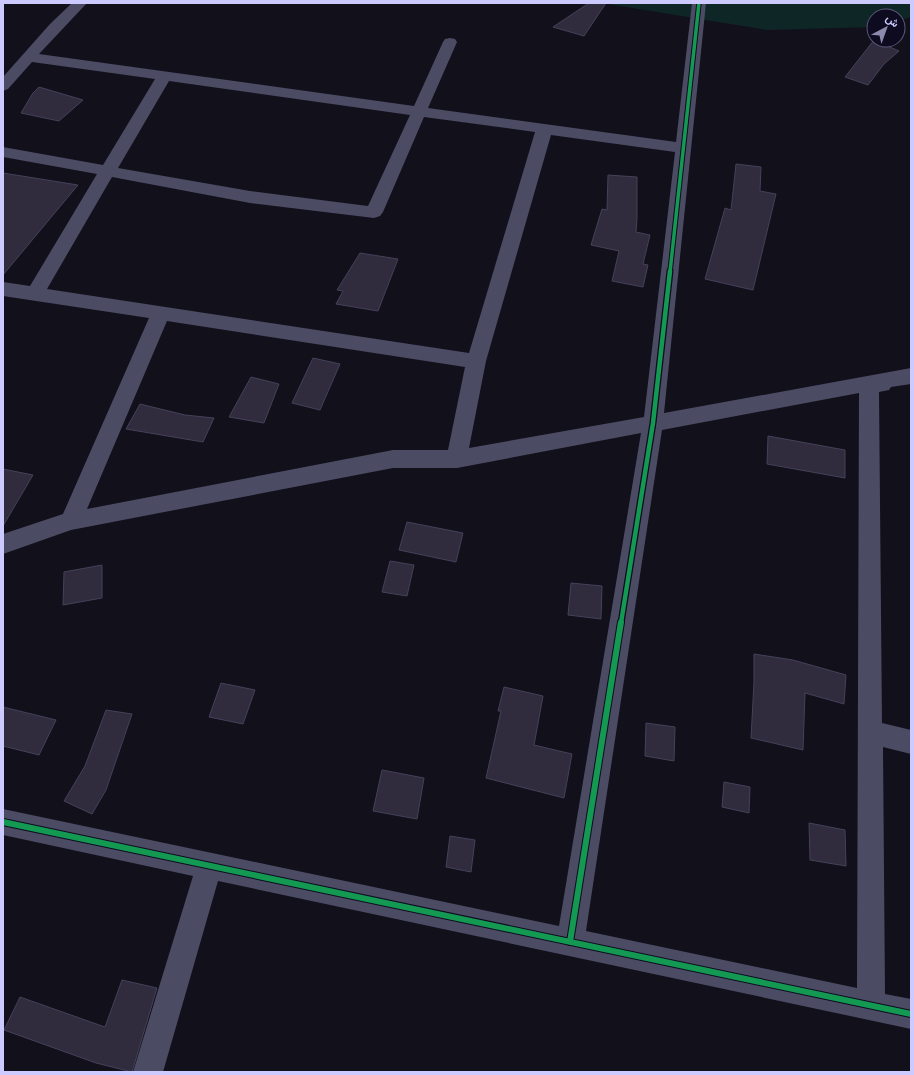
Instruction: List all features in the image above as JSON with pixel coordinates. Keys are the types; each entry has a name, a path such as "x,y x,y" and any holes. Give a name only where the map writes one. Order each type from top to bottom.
{"street":[{"path":"3,86 55,27 80,3"},
{"path":"570,942 653,423 699,3"},
{"path":"3,152 250,197 374,212 450,42"},
{"path":"28,57 544,130 684,148"},
{"path":"35,293 164,76"},
{"path":"457,459 476,361 544,130"},
{"path":"3,289 476,361"},
{"path":"72,521 161,313"},
{"path":"3,544 72,521 393,459 457,459 911,376"},
{"path":"869,383 911,390"},
{"path":"869,383 871,1006"},
{"path":"870,732 911,742"},
{"path":"3,822 911,1014"},
{"path":"148,1072 209,866"}],"green space":[{"path":"602,3 911,3 911,17 906,19 906,8 866,8 866,27 767,30"}],"building":[{"path":"589,3 606,3 584,36 553,27"},
{"path":"868,48 892,48 899,51 884,64 868,85 845,77"},
{"path":"39,87 83,100 59,121 21,113 33,93"},
{"path":"736,164 761,167 760,191 776,194 753,290 705,279 725,208 731,210"},
{"path":"3,173 78,185 3,275"},
{"path":"608,175 637,177 636,232 650,235 643,264 648,265 643,287 612,281 619,251 591,245 602,209 607,210"},
{"path":"360,253 398,259 378,311 336,304 343,291 337,290"},
{"path":"313,358 340,364 320,410 292,403"},
{"path":"251,377 279,384 264,423 229,417"},
{"path":"140,404 185,415 214,418 203,442 126,429"},
{"path":"768,436 845,450 845,478 767,464"},
{"path":"3,469 33,475 3,526"},
{"path":"407,522 463,533 456,562 399,550"},
{"path":"390,561 414,565 407,596 382,592"},
{"path":"102,565 102,598 63,605 64,572"},
{"path":"571,583 602,586 601,619 568,615"},
{"path":"754,654 793,660 846,675 844,704 805,693 803,750 751,738"},
{"path":"221,683 255,690 243,724 209,717"},
{"path":"504,687 543,696 534,745 572,754 564,798 486,778 501,711 498,711"},
{"path":"3,707 56,720 39,755 3,746"},
{"path":"106,710 132,714 106,790 92,814 64,801 85,766"},
{"path":"646,723 675,727 674,761 645,756"},
{"path":"382,770 424,778 417,819 373,811"},
{"path":"724,782 750,787 749,813 722,807"},
{"path":"809,823 845,830 846,866 810,860"},
{"path":"450,836 475,840 471,872 446,867"},
{"path":"122,980 157,988 132,1072 96,1063 4,1030 20,997 105,1027"}],"cycle path":[{"path":"570,942 653,423 699,3"},
{"path":"3,822 911,1014"}]}
